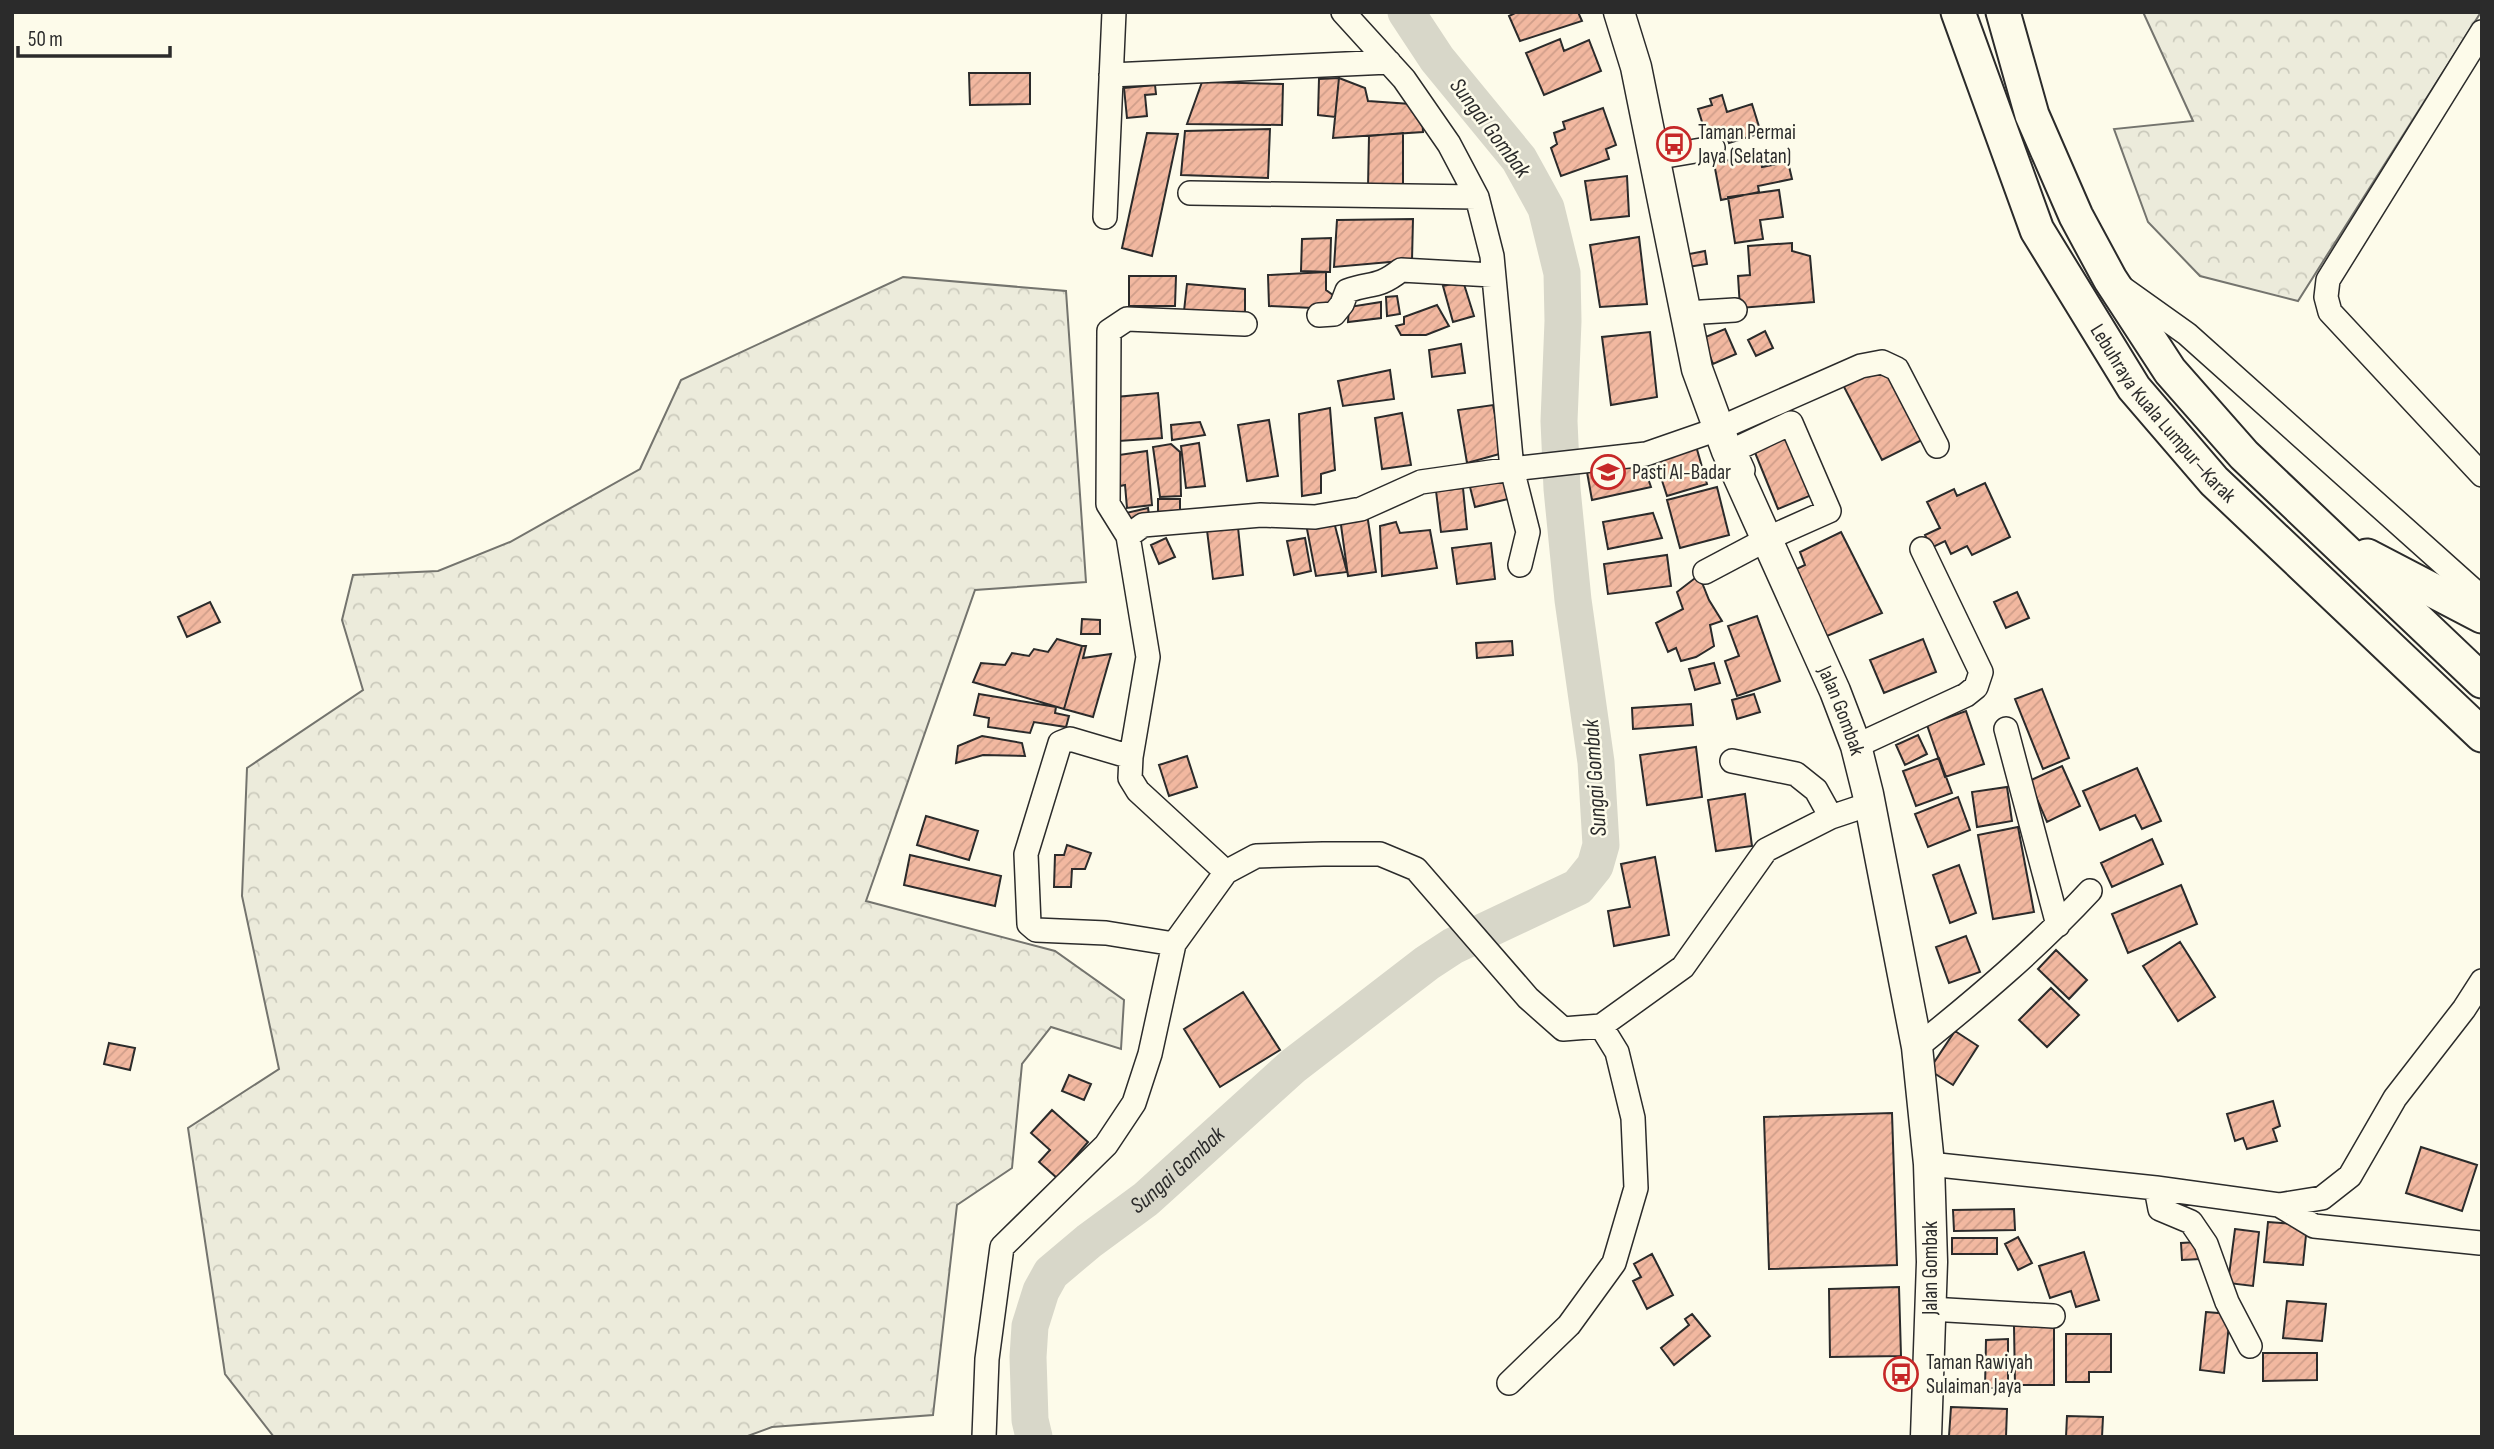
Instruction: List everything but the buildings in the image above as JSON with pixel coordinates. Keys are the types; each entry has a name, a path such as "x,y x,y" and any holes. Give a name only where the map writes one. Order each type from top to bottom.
{"highway":[{"name":"Lebuhraya Kuala Lumpur–Karak","path":"1958,12 2037,230 2134,388 2214,481 2482,735"},
{"name":"Lebuhraya Kuala Lumpur–Karak","path":"2003,12 2032,115 2077,216 2110,279 2170,371 2244,455 2482,681"},
{"path":"2328,535 2482,616"}],"main road":[{"name":"Jalan Gombak","path":"1619,12 1636,68 1697,369 1718,429 1770,538 1835,691 1856,746 1870,804 1917,1046 1929,1164 1932,1262 1926,1437"}],"street":[{"path":"1105,217 1114,12"},
{"path":"1343,12 1404,79 1449,144 1477,197 1490,246 1512,469 1528,532 1520,565"},
{"path":"2482,32 2328,280 2326,297 2330,312 2482,475"},
{"path":"1111,75 1389,62"},
{"path":"1654,158 1713,148"},
{"path":"1190,194 1477,197"},
{"path":"1320,315 1334,314 1347,291 1358,287 1373,287 1388,281 1401,270 1492,275"},
{"path":"2110,279 2187,334 2482,598"},
{"path":"1686,313 1735,310"},
{"path":"1226,872 1138,791 1130,778 1130,757 1148,657 1128,536 1108,504 1109,331 1127,319 1245,324"},
{"path":"1128,536 1143,525 1261,516 1315,517 1361,509 1421,482 1646,454 1718,429 1861,366 1882,362 1897,369 1937,446"},
{"path":"1705,572 1829,511 1791,423 1734,450 1770,538"},
{"path":"1856,746 1966,695 1976,687 1981,673 1922,549"},
{"path":"2006,729 2058,925"},
{"path":"1130,757 1070,738 1060,743 1026,854 1029,924 1036,930 1106,933 1174,944"},
{"path":"1732,761 1796,774 1816,790 1831,817"},
{"path":"984,1437 987,1359 1002,1247 1105,1145 1134,1103 1150,1054 1174,944 1226,872 1256,856 1380,854 1416,869 1528,998 1563,1029 1601,1026 1683,967 1766,850 1831,817 1870,804"},
{"path":"1917,1046 1986,991 2058,925 2090,891"},
{"path":"1929,1164 2156,1188 2279,1205 2322,1198 2350,1176 2395,1098 2465,1009 2482,981"},
{"path":"1510,1383 1569,1325 1614,1263 1636,1188 1633,1118 1617,1052 1601,1026"},
{"path":"2156,1188 2160,1209 2191,1222 2206,1244 2227,1302 2250,1346"},
{"path":"2279,1205 2314,1226 2480,1243"},
{"path":"1930,1309 2053,1316"}],"green space":[{"path":"2143,12 2481,12 2298,301 2200,276 2148,222 2114,129 2193,121"},
{"path":"903,277 1066,291 1086,582 975,590 866,901 1055,951 1124,1000 1121,1049 1051,1027 1022,1064 1012,1168 957,1205 933,1415 772,1427 745,1437 274,1437 225,1374 188,1128 279,1069 242,896 247,768 363,690 342,620 353,575 438,571 510,542 640,469 681,380"}],"waterway":[{"name":"Sungai Gombak","path":"1034,1437 1030,1420 1030,1326 1041,1291 1051,1273 1146,1199 1293,1066 1427,963 1453,946 1578,887 1595,866 1601,845 1596,762 1573,600 1562,489 1559,421 1562,273 1546,208 1519,159 1437,59 1406,12"}],"place":[{"name":"Taman Permai Jaya (Selatan)","path":"1674,144"},
{"name":"Pasti Al-Badar","path":"1608,472"},
{"name":"Taman Rawiyah Sulaiman Jaya","path":"1901,1374"}]}
